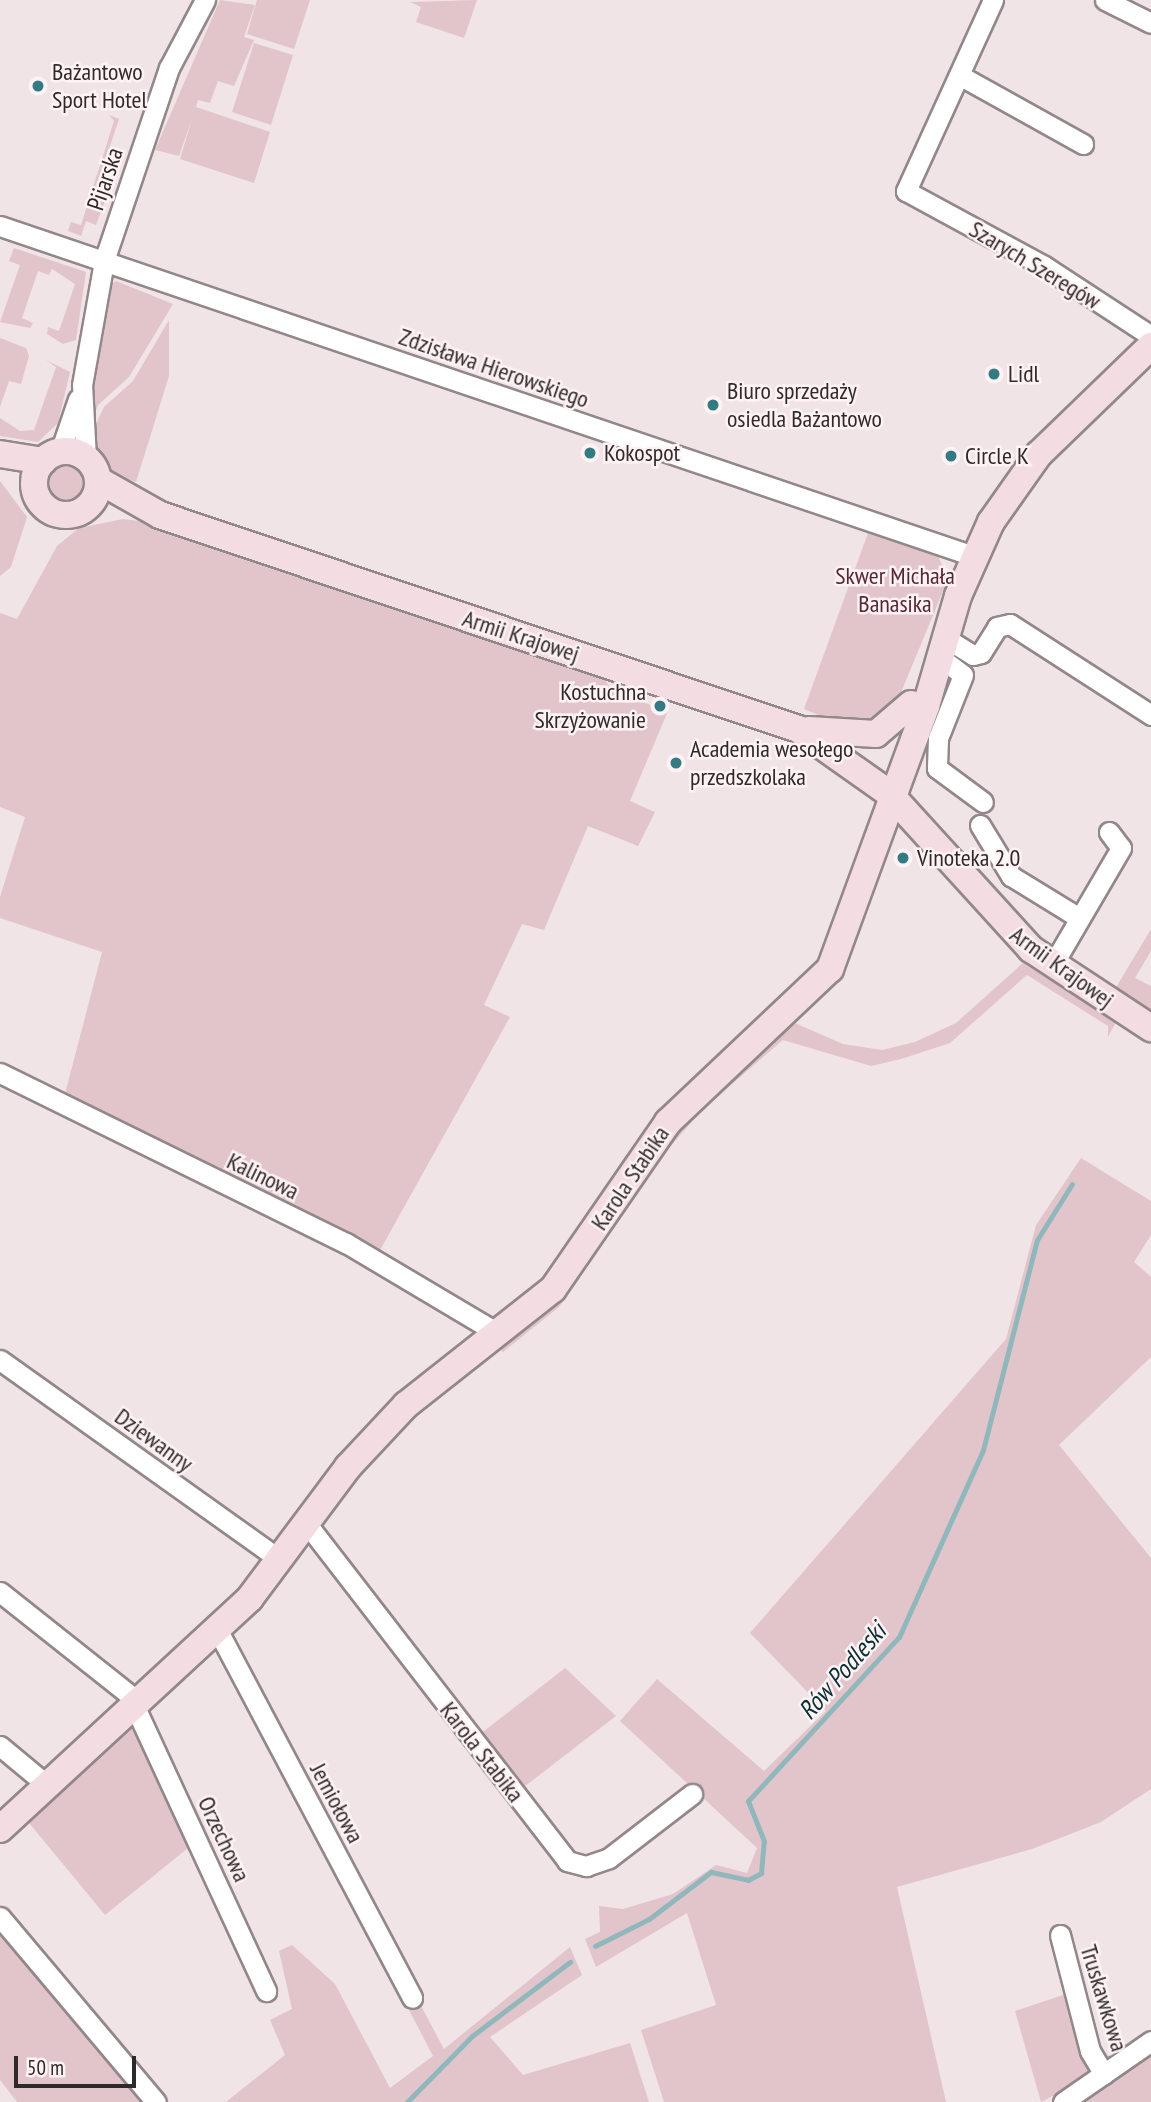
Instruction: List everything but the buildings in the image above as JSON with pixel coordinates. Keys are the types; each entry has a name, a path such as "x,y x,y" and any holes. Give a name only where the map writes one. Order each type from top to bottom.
{"street":[{"name":"Pijarska","path":"51,456 82,385 104,261 169,68 205,0"},
{"path":"993,0 959,75 1083,144"},
{"path":"1105,0 1151,23"},
{"name":"Szarych Szeregów","path":"959,75 906,191 1044,266 1151,336"},
{"name":"Zdzisława Hierowskiego","path":"0,226 973,556"},
{"path":"890,794 926,706 939,652 973,556 1039,454 1151,346"},
{"name":"Pijarska","path":"82,385 92,469"},
{"path":"0,454 51,456 92,469 88,506 71,515 52,512 34,486 0,468"},
{"path":"34,486 51,456"},
{"name":"Armii Krajowej","path":"92,469 160,515"},
{"name":"Armii Krajowej","path":"88,506 160,515 798,729 890,794 1003,923 1052,966 1151,1028"},
{"path":"939,652 973,655 981,653 997,627 1010,624 1151,715"},
{"path":"890,794 893,746 911,704 939,652"},
{"path":"939,652 963,675 938,738 937,768 983,802"},
{"path":"798,729 867,736 887,728 911,704"},
{"name":"Karola Stabika","path":"0,1829 218,1631 280,1560 388,1423 499,1334 565,1275 668,1122 830,969 890,794"},
{"path":"980,825 1011,876 1078,916"},
{"path":"1052,966 1078,916 1121,848 1109,832"},
{"name":"Kalinowa","path":"0,1073 346,1242 499,1334"},
{"name":"Dziewanny","path":"0,1360 280,1560"},
{"name":"Karola Stabika","path":"307,1524 567,1861 586,1866 609,1858 692,1794"},
{"path":"0,1592 137,1705"},
{"name":"Jemiołowa","path":"218,1631 412,1998"},
{"name":"Orzechowa","path":"137,1705 266,1992"},
{"path":"0,1746 47,1785"},
{"path":"0,1917 156,2102"},
{"name":"Truskawkowa","path":"1060,1935 1090,2051 1104,2074"},
{"name":"Truskawkowa","path":"1063,2102 1151,2041"}],"green space":[{"path":"220,0 255,5 244,37 254,40 234,86 218,81 210,103 198,100 196,107 270,132 254,183 180,159 192,119 179,156 155,150"},
{"path":"257,0 310,0 294,49 247,34"},
{"path":"477,0 464,38 416,22 421,7 410,2"},
{"path":"254,43 293,55 271,125 232,112"},
{"path":"109,115 119,119 104,164 106,198 96,225 86,221 81,236 68,231 71,222 81,225 114,121"},
{"path":"14,248 86,272 76,340 63,344 47,334 48,327 59,331 75,284 52,269 49,275 38,271 22,318 33,323 30,328 0,322 20,265 9,261"},
{"path":"116,281 173,304 129,377 98,405 89,429 106,289"},
{"path":"169,320 169,376 136,482 110,473 96,448 96,424 104,407 133,381"},
{"path":"0,338 26,348 29,356 21,384 9,381 0,407"},
{"path":"46,360 70,372 58,423 38,442 0,436 0,418 20,431 34,430 56,367"},
{"path":"65,462 80,468 86,483 80,498 65,504 50,498 44,483 50,468"},
{"path":"0,481 27,517 11,567 0,576"},
{"path":"123,519 165,524 600,674 614,692 668,711 630,801 655,812 638,846 588,826 544,930 522,924 484,1005 510,1017 379,1252 65,1094 102,952 0,918 0,897 25,817 0,807 0,613 17,619 57,546 79,528"},
{"name":"Skwer Michała Banasika","path":"868,533 938,556 948,579 897,702 876,723 840,724 804,709"},
{"path":"1151,929 1151,951 1135,978 1151,986 1151,1010 1115,989"},
{"path":"1023,963 1116,1022 1108,1037 1108,1026 1027,975 950,1043 901,1059 871,1066 783,1040 703,1109 654,1165 559,1307 503,1352 495,1345 655,1152 790,1021 843,1044 882,1050 915,1042 956,1023"},
{"path":"1081,1158 1151,1201 1151,1235 1134,1262 1151,1277 1151,1357 1059,1445 1151,1558 1151,1789 1101,1822 1032,1849 897,1887 946,2102 664,2102 641,2030 716,2005 687,1913 596,1967 585,1939 600,1932 599,1906 623,1909 673,1894 716,1865 747,1873 757,1848 620,1721 657,1679 764,1771 826,1711 750,1633 1006,1339 1036,1225"},
{"path":"565,1668 616,1716 520,1790 479,1735"},
{"path":"134,1719 193,1844 105,1915 25,1818"},
{"path":"0,1928 148,2102 17,2102 0,2080"},
{"path":"292,1945 335,1984 390,2088 433,2056 408,2008 419,2002 444,2049 570,1947 582,1975 490,2037 523,2075 630,2043 649,2102 226,2102 285,2055 270,2020 292,2009 279,1951"},
{"path":"1072,1992 1095,2074 1041,2102 1015,2011"},
{"path":"1151,2048 1151,2102 1071,2102"}],"waterway":[{"name":"Rów Podleski","path":"595,1946 649,1919 711,1872 748,1880 761,1873 764,1841 748,1801 899,1637 983,1450 1037,1240 1072,1184"},
{"name":"Rów Podleski","path":"407,2102 472,2036 570,1962"}],"place":[{"name":"Bażantowo Sport Hotel","path":"38,86"},
{"name":"Lidl","path":"994,374"},
{"name":"Biuro sprzedaży osiedla Bażantowo","path":"713,405"},
{"name":"Kokospot","path":"590,453"},
{"name":"Circle K","path":"951,456"},
{"name":"Kostuchna Skrzyżowanie","path":"660,706"},
{"name":"Academia wesołego przedszkolaka","path":"676,763"},
{"name":"Vinoteka 2.0","path":"903,858"}]}
